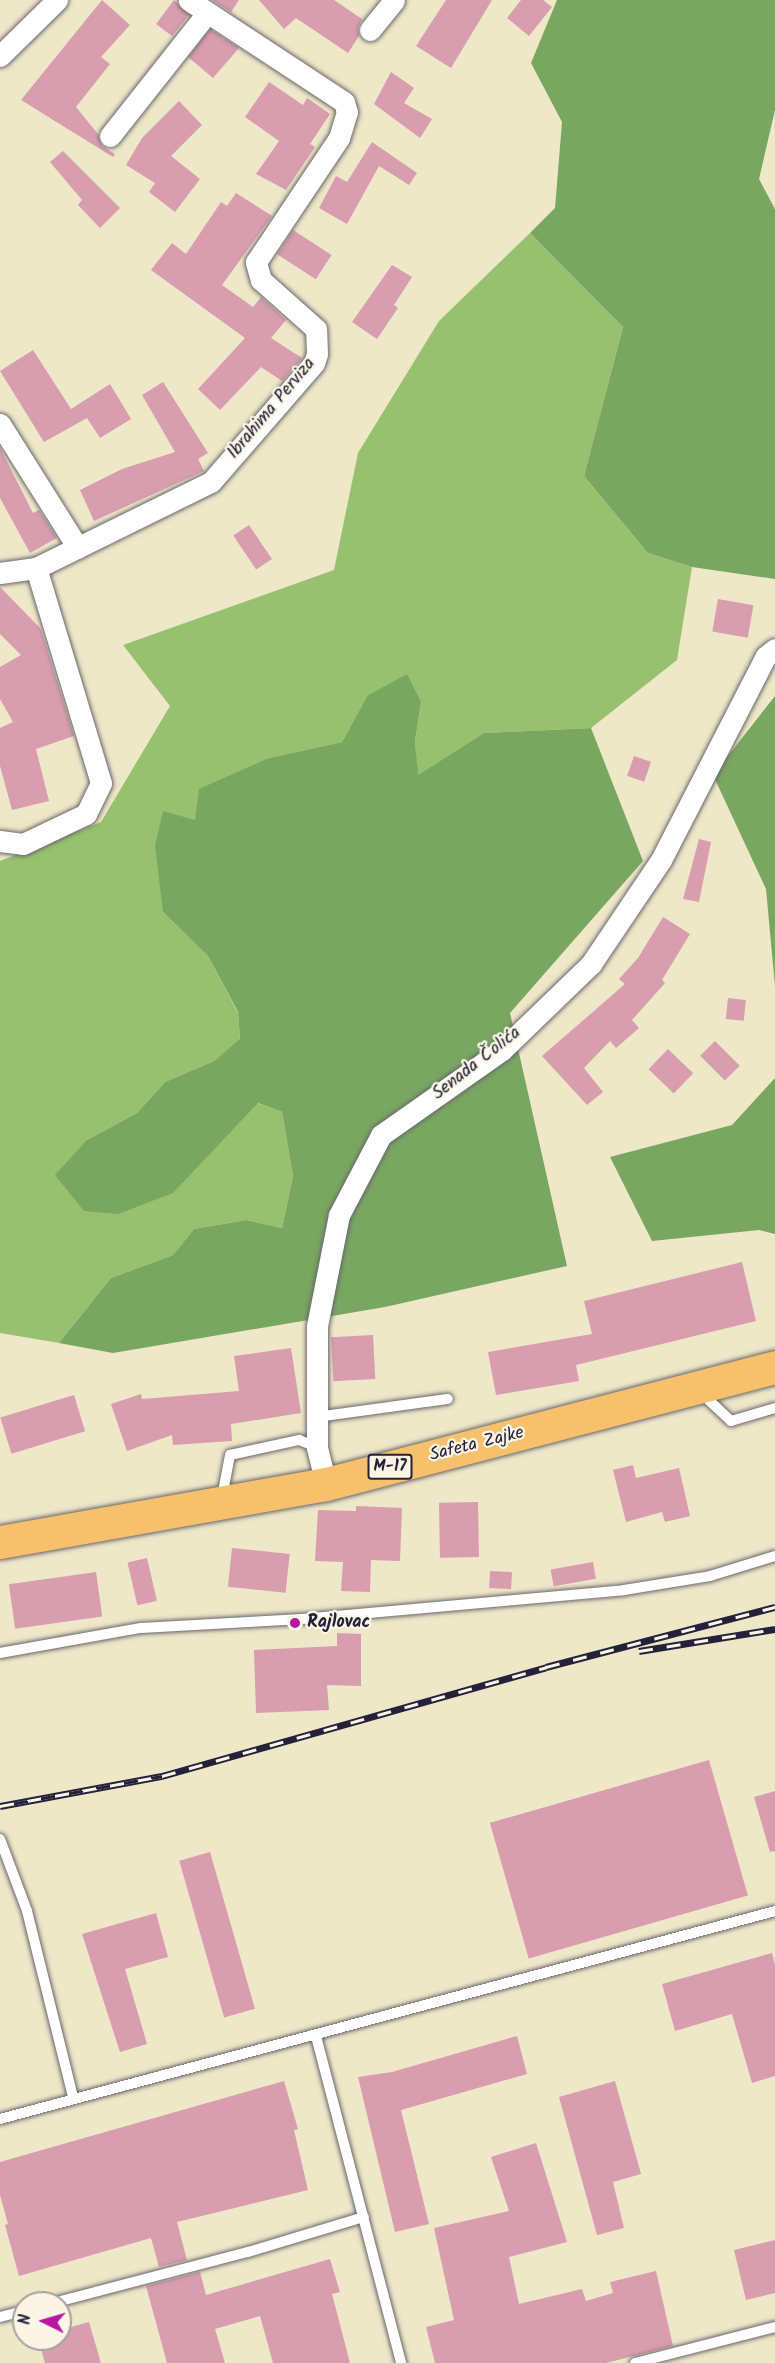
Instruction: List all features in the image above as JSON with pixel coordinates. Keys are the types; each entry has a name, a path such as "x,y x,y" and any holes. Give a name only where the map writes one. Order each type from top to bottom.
{"main road":[{"name":"Safeta Zajke","path":"0,1542 326,1484 775,1367"}],"street":[{"path":"0,56 57,0"},
{"name":"Ibrahima Perviza","path":"0,573 36,568 211,482 314,363 317,354 316,329 261,280 256,262 339,138 347,112 337,95 189,0"},
{"path":"370,30 394,0"},
{"path":"110,136 207,13"},
{"path":"0,424 78,548"},
{"path":"0,841 23,844 86,814 101,783 36,568"},
{"name":"Senada Čolića","path":"326,1484 317,1447 317,1326 339,1215 381,1135 502,1050 591,964 661,860 755,676 766,656 775,649"}],"lane":[{"path":"696,1389 731,1421 775,1407"},
{"path":"316,1417 448,1399"},
{"path":"221,1503 230,1455 299,1440 317,1447"},
{"path":"0,1653 141,1628 302,1619 624,1590 710,1576 775,1556"},
{"path":"0,1844 27,1911 73,2097"},
{"path":"0,2119 73,2097 316,2036 775,1911"},
{"path":"316,2036 401,2363"},
{"path":"72,2298 248,2252 364,2217"},
{"path":"634,2363 775,2327"}],"green space":[{"path":"557,0 775,0 775,110 759,179 775,209 775,579 692,567 648,553 584,476 623,327 530,233 555,208 562,122 531,63"},
{"path":"530,233 623,327 584,476 648,553 692,567 677,660 591,728 484,733 417,776 415,742 421,702 367,696 342,742 269,758 195,820 163,912 208,956 238,1013 240,1040 214,1061 165,1082 137,1113 87,1140 217,1144 257,1103 282,1112 293,1176 282,1228 246,1220 194,1229 173,1255 111,1278 59,1343 0,1333 0,861 101,822 170,706 123,645 334,570 358,453 439,321"},
{"path":"407,674 421,702 415,742 418,775 484,733 591,728 643,861 510,1013 567,1266 385,1307 113,1353 59,1343 111,1278 173,1255 194,1229 246,1220 282,1228 293,1176 282,1112 258,1103 173,1193 118,1214 84,1211 55,1175 87,1140 137,1113 165,1082 214,1061 240,1039 238,1012 208,956 163,912 155,846 163,811 195,820 199,789 269,758 342,742 367,696"},
{"path":"775,696 775,986 766,889 713,775"},
{"path":"775,1078 775,1234 759,1230 652,1241 610,1157 732,1125"}],"building":[{"path":"102,0 130,25 101,57 110,64 76,107 98,134 102,146 115,154 113,157 21,100"},
{"path":"174,0 189,15 172,36 156,24"},
{"path":"212,0 239,0 231,12"},
{"path":"259,0 334,0 362,19 358,28 359,36 348,53 296,18 284,29"},
{"path":"446,0 492,0 451,68 416,46"},
{"path":"521,0 543,0 552,7 529,36 507,18"},
{"path":"210,29 239,48 213,78 188,57"},
{"path":"391,72 414,88 404,103 432,119 420,138 374,104"},
{"path":"269,82 303,105 307,98 330,114 310,144 315,147 286,190 256,174 279,141 245,117"},
{"path":"179,101 202,125 171,156 200,179 175,212 149,192 155,183 126,165 142,138"},
{"path":"372,142 417,173 409,185 379,166 347,224 319,208 336,176 347,182"},
{"path":"63,151 120,208 100,228 78,205 82,200 50,162"},
{"path":"236,193 272,216 222,285 253,307 261,297 286,320 271,338 302,358 282,381 261,367 220,410 198,389 245,338 151,270 172,243 186,254 221,202 227,206"},
{"path":"293,230 332,255 316,279 277,254"},
{"path":"392,265 412,277 394,305 398,308 377,339 352,322"},
{"path":"33,350 71,409 110,384 131,419 100,438 87,418 44,442 0,371"},
{"path":"163,382 208,453 198,459 204,471 94,521 80,490 122,469 175,452 142,395"},
{"path":"0,448 33,513 39,510 57,538 30,553 0,498"},
{"path":"249,525 272,559 256,570 233,536"},
{"path":"0,587 41,629 74,736 36,749 49,801 12,810 0,766 0,728 13,722 0,699 0,667 21,655 0,634"},
{"path":"718,599 753,605 748,638 712,631"},
{"path":"634,756 651,762 644,782 627,776"},
{"path":"699,839 711,842 699,902 683,899"},
{"path":"663,917 690,934 662,980 665,983 632,1020 639,1028 616,1048 610,1041 584,1068 603,1092 587,1105 542,1056 625,984 619,979 638,958"},
{"path":"728,998 746,1000 744,1021 726,1019"},
{"path":"715,1041 740,1066 725,1081 700,1056"},
{"path":"668,1049 693,1073 674,1093 649,1069"},
{"path":"742,1262 756,1321 576,1365 579,1381 496,1395 488,1352 592,1334 584,1301"},
{"path":"373,1335 375,1379 333,1381 331,1337"},
{"path":"291,1348 301,1413 231,1424 232,1441 173,1445 172,1435 127,1451 111,1404 141,1394 142,1399 239,1391 234,1356"},
{"path":"74,1395 85,1431 11,1454 0,1418"},
{"path":"633,1465 636,1478 679,1468 690,1516 665,1522 662,1512 626,1522 613,1470"},
{"path":"478,1502 479,1557 440,1558 439,1503"},
{"path":"356,1506 402,1508 400,1561 371,1560 370,1592 341,1591 343,1562 315,1561 318,1510 356,1511"},
{"path":"232,1548 290,1554 286,1593 228,1587"},
{"path":"147,1558 157,1601 137,1605 128,1562"},
{"path":"593,1562 596,1579 554,1586 551,1569"},
{"path":"490,1571 512,1572 511,1589 489,1588"},
{"path":"96,1572 102,1617 15,1629 9,1584"},
{"path":"337,1633 361,1634 361,1686 327,1685 329,1710 256,1713 254,1650 337,1646"},
{"path":"709,1760 748,1896 529,1958 490,1823"},
{"path":"775,1791 775,1851 770,1852 754,1797"},
{"path":"210,1852 255,2009 224,2018 179,1861"},
{"path":"156,1913 168,1957 125,1969 147,2044 120,2052 82,1934"},
{"path":"772,1953 775,1965 775,2076 752,2083 732,2014 675,2031 662,1984"},
{"path":"517,2036 527,2074 401,2110 429,2224 395,2232 358,2077 392,2072"},
{"path":"284,2081 298,2129 294,2130 308,2190 177,2222 187,2260 159,2267 151,2238 19,2276 5,2225 8,2224 0,2195 0,2162"},
{"path":"615,2081 641,2174 613,2182 624,2228 597,2235 559,2097"},
{"path":"536,2143 567,2242 509,2257 519,2304 582,2289 586,2301 613,2293 610,2282 656,2271 673,2346 606,2363 435,2363 426,2327 454,2320 434,2228 509,2211 491,2157"},
{"path":"775,2240 775,2293 746,2300 734,2250"},
{"path":"330,2259 340,2292 332,2294 350,2363 273,2363 260,2316 215,2329 225,2363 167,2363 146,2286 200,2272 206,2295"},
{"path":"89,2322 101,2363 45,2363 42,2351 72,2351 72,2327"}],"railway":[{"path":"0,1806 162,1776 546,1667 775,1607"},
{"path":"639,1651 775,1629"}],"place":[{"name":"Rajlovac","path":"295,1623"}]}
